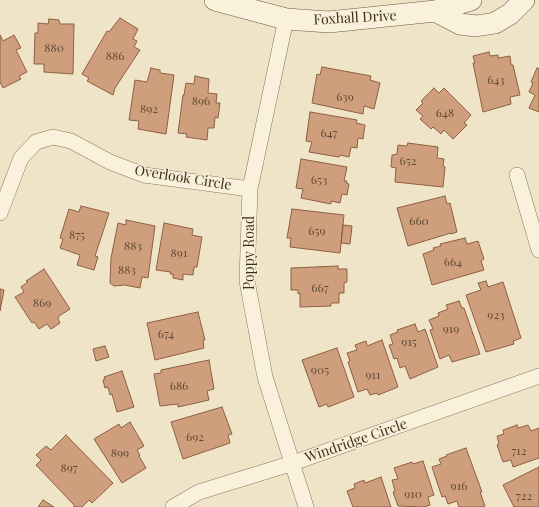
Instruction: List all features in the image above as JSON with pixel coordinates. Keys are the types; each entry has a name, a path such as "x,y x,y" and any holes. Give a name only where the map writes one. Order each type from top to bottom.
{"street":[{"name":"Foxhall Drive","path":"215,0 286,19 329,22 436,11 471,0"},
{"path":"436,11 460,24 476,26 500,20 510,14 524,0"},
{"name":"Poppy Road","path":"286,19 250,189 247,281 265,377 306,507"},
{"name":"Overlook Circle","path":"0,213 21,158 36,142 53,137 71,141 110,162 144,174 250,189"},
{"path":"517,175 539,250"},
{"name":"Windridge Circle","path":"174,507 199,492 293,463 539,376"}],"building":[{"path":"120,18 138,29 133,39 137,41 134,47 140,50 115,88 113,95 87,81 89,78 82,74 107,31 109,32"},
{"path":"49,19 59,20 60,24 74,24 73,74 44,72 44,64 34,64 35,33 38,33 38,23 48,24"},
{"path":"0,35 3,41 14,35 21,48 16,50 27,72 19,76 21,79 3,88 0,82"},
{"path":"489,52 490,56 498,55 498,58 510,56 511,65 513,65 520,95 510,97 511,104 483,112 473,63 475,63 473,56"},
{"path":"322,67 371,76 370,80 380,83 374,109 364,106 363,114 312,103 317,74 320,75"},
{"path":"151,68 160,70 160,73 174,75 166,134 138,129 139,121 129,120 135,80 147,82"},
{"path":"537,68 539,69 539,112 529,108 535,95 529,92 533,83 531,82"},
{"path":"195,76 209,79 208,93 217,94 216,103 220,103 218,118 215,117 214,128 208,128 207,140 186,137 187,134 178,133 186,83 194,84"},
{"path":"434,88 439,93 444,88 471,115 464,123 467,125 453,139 444,130 441,134 433,127 431,129 420,119 423,116 416,110 423,103 421,101"},
{"path":"310,112 357,120 356,123 365,125 363,139 358,138 357,148 351,147 349,157 340,155 339,157 309,152 312,142 306,141"},
{"path":"408,143 438,147 437,158 444,159 443,166 445,167 443,187 395,182 396,168 391,167 392,155 397,154 398,145 407,146"},
{"path":"301,159 347,167 344,181 347,181 346,183 349,184 347,195 342,194 340,203 331,201 331,204 301,198 303,189 296,188"},
{"path":"445,196 447,204 450,203 457,232 408,246 397,208"},
{"path":"81,206 109,213 95,256 98,257 94,270 77,265 80,255 60,248 63,239 60,238 69,209 79,212"},
{"path":"292,209 344,215 340,253 290,247 291,238 287,238"},
{"path":"126,220 155,226 148,278 142,277 140,288 125,285 114,286 110,283 111,258 118,223 126,225"},
{"path":"164,223 193,229 192,235 202,237 197,267 194,267 193,275 183,274 183,280 173,278 173,274 170,274 171,272 156,270"},
{"path":"343,225 352,226 350,244 341,243"},
{"path":"465,238 467,244 478,241 484,259 481,261 484,270 432,285 423,254 434,250 433,248 441,246 440,244"},
{"path":"338,266 338,269 347,269 347,282 344,283 344,293 339,293 339,303 331,303 331,306 300,307 300,293 298,294 298,290 291,290 291,268"},
{"path":"44,269 70,309 59,316 58,319 60,323 51,329 47,324 39,329 34,322 32,323 15,297 24,292 21,287 28,282 26,281"},
{"path":"486,281 488,287 503,282 521,338 513,341 514,344 486,352 466,295 481,290 478,283"},
{"path":"0,289 4,290 0,311"},
{"path":"459,301 462,308 464,308 480,354 452,362 449,355 440,359 430,330 433,329 429,320 439,316 438,313 448,309 446,305"},
{"path":"198,312 205,340 203,340 204,348 155,360 147,323"},
{"path":"415,324 418,332 425,329 438,367 410,379 405,366 400,368 397,358 394,359 389,345 393,344 390,335 398,332 397,330"},
{"path":"382,340 398,387 378,395 377,393 370,395 367,389 358,392 348,362 350,361 347,353 357,350 355,345 366,341 367,346"},
{"path":"105,346 109,357 96,361 93,349"},
{"path":"337,348 354,397 328,407 327,404 319,407 302,360"},
{"path":"209,360 214,389 207,391 209,400 178,407 178,404 160,406 154,374 161,373 161,370"},
{"path":"122,371 134,407 117,412 112,394 110,395 108,387 105,388 103,380 105,379 104,377"},
{"path":"222,407 232,434 228,435 230,443 183,459 171,422"},
{"path":"130,422 144,446 137,450 146,468 122,483 94,439 119,424 121,428"},
{"path":"517,425 518,428 528,425 531,431 539,428 539,458 513,467 511,460 503,462 497,445 499,444 497,436 504,434 503,430"},
{"path":"66,435 113,483 92,503 89,500 82,507 74,507 74,505 36,465 41,460 36,455 46,446 51,450"},
{"path":"466,448 482,492 480,492 485,506 482,507 459,507 457,501 448,504 445,496 442,497 432,467 441,464 439,459 447,456 446,455"},
{"path":"423,461 434,495 428,497 430,505 424,507 398,506 393,492 395,491 392,480 398,479 394,468 412,462 413,464"},
{"path":"539,467 539,507 514,507 503,485"},
{"path":"381,477 391,507 353,507 347,491 355,488 354,484 364,480 365,483"},
{"path":"43,500 54,507 38,507"}]}
